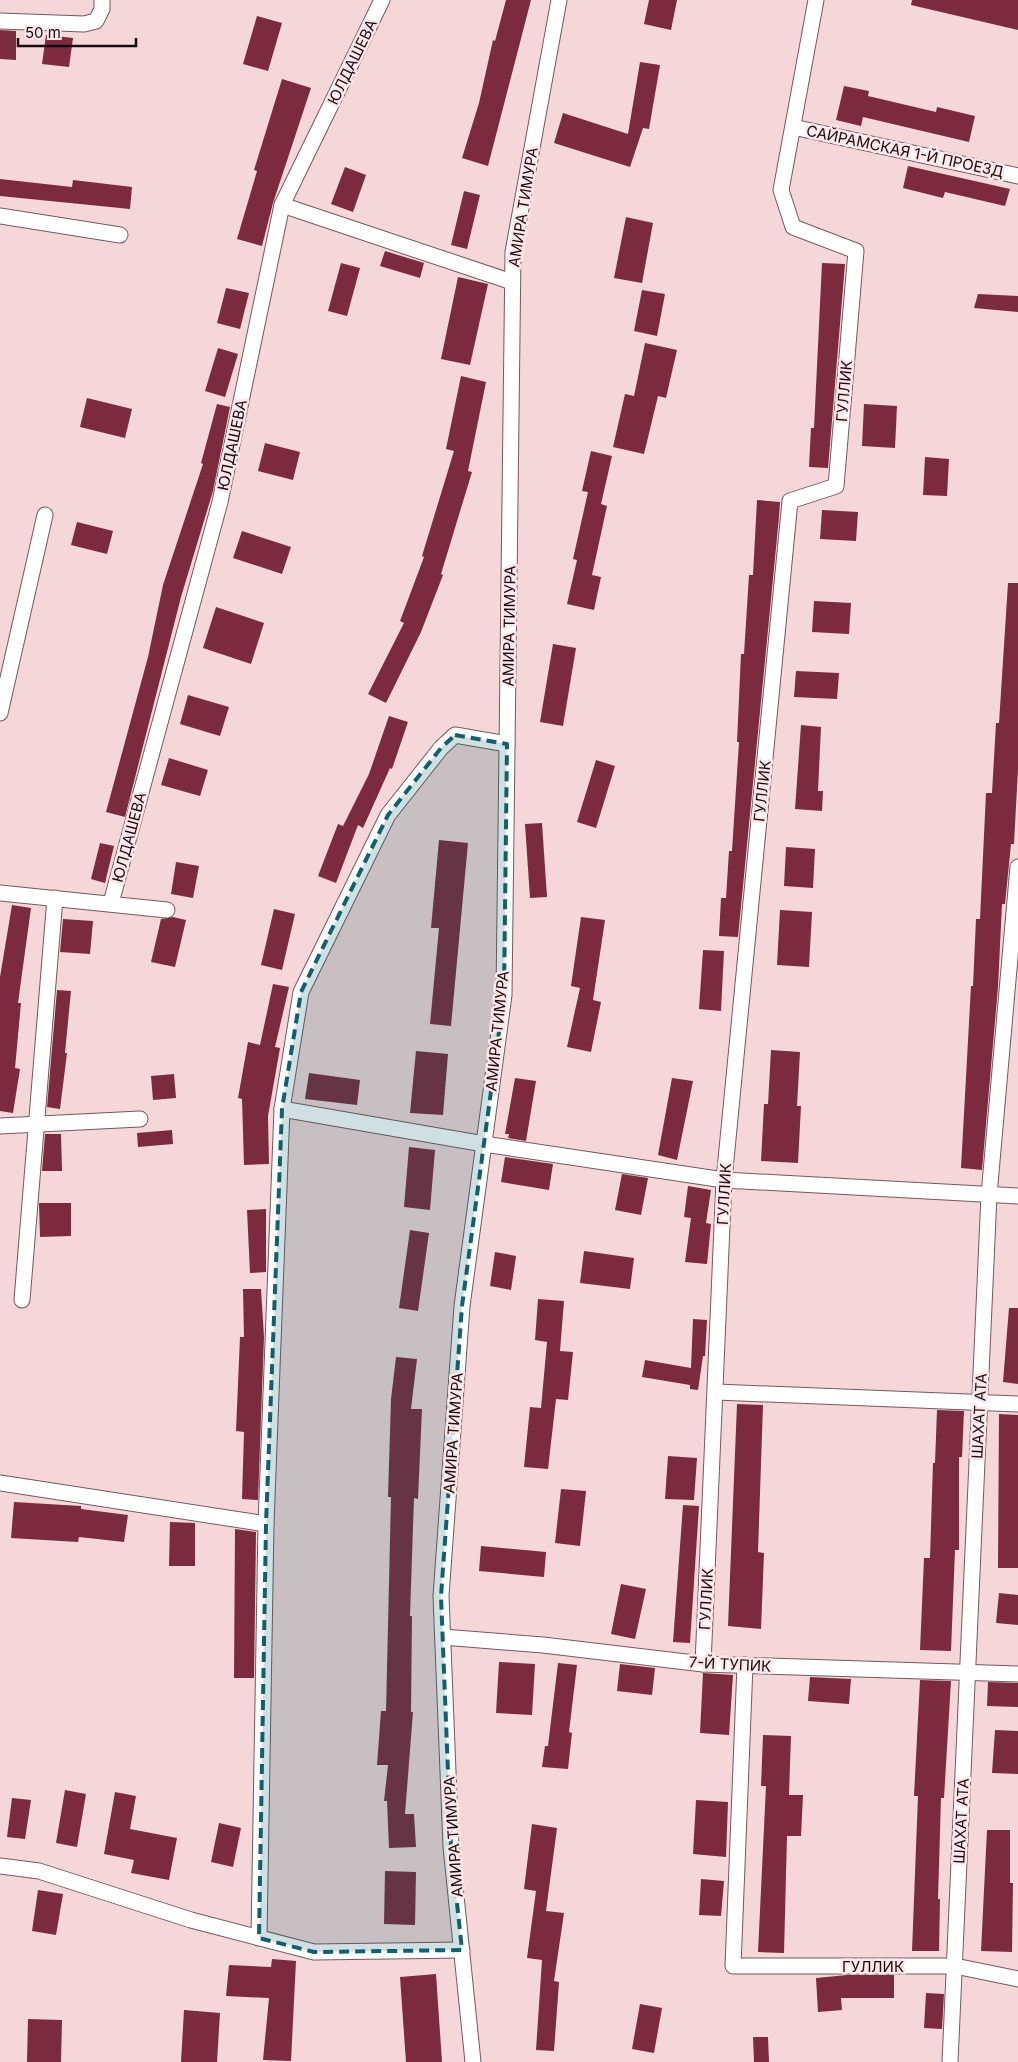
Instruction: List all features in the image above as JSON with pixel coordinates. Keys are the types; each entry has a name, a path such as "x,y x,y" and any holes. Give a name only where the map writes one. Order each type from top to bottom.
{"street":[{"path":"0,22 84,24 96,21 102,9 102,0"},
{"name":"ЮЛДАШЕВА","path":"111,903 220,502 282,205 382,0"},
{"name":"АМИРА ТИМУРА","path":"474,2062 451,1846 441,1596 462,1306 504,995 513,252 559,0"},
{"name":"ГУЛЛИК","path":"703,1664 724,1180 790,502 836,486 856,251 793,227 781,190 816,0"},
{"name":"САЙРАМСКАЯ 1-Й ПРОЕЗД","path":"793,127 1018,176"},
{"path":"282,205 512,282"},
{"path":"0,216 120,235"},
{"path":"0,713 45,515"},
{"path":"259,1938 266,1524 282,1109 301,992 388,815 441,748 455,735 507,744"},
{"name":"ШАХАТ АТА","path":"950,2062 989,1195 1013,988 1018,867"},
{"name":"ЮЛДАШЕВА","path":"0,893 167,910"},
{"path":"22,1300 55,898"},
{"path":"282,1109 484,1144 724,1180 1018,1196"},
{"path":"0,1126 140,1119"},
{"path":"716,1392 1018,1404"},
{"path":"0,1483 266,1524"},
{"name":"7-Й ТУПИК","path":"443,1637 543,1645 703,1664 1018,1674"},
{"name":"ГУЛЛИК","path":"746,1665 732,1966 955,1966"},
{"path":"0,1866 39,1871 191,1920 314,1952 462,1950"},
{"path":"955,1966 1018,1979"}],"highlighted area":[{"path":"455,735 507,744 504,995 462,1306 441,1596 451,1847 462,1950 314,1952 259,1938 266,1524 282,1109 301,992 388,815 441,748"}],"building":[{"path":"506,0 531,0 488,166 462,158 479,103 493,40 495,41"},
{"path":"649,0 677,0 671,30 644,24"},
{"path":"912,0 1018,0 1018,30 911,5"},
{"path":"257,16 282,23 268,71 243,64"},
{"path":"0,30 16,31 16,60 0,59"},
{"path":"46,35 73,38 69,67 42,64"},
{"path":"640,62 660,65 649,129 643,128 630,167 554,143 563,113 628,134"},
{"path":"282,79 311,88 273,203 262,246 237,239 257,171 254,170"},
{"path":"844,86 869,91 868,96 936,112 937,107 975,116 969,142 863,117 861,126 836,120"},
{"path":"908,166 1010,189 1005,206 945,192 943,198 903,188"},
{"path":"345,167 366,175 353,212 331,204"},
{"path":"0,179 72,187 73,180 132,187 130,209 0,196"},
{"path":"464,191 480,195 467,249 451,245"},
{"path":"626,217 653,223 642,283 614,278"},
{"path":"385,251 424,263 420,278 380,266"},
{"path":"341,263 360,268 347,316 328,311"},
{"path":"822,263 845,264 828,468 809,467 811,428 814,428"},
{"path":"458,277 488,284 470,365 441,359"},
{"path":"226,288 249,293 240,329 217,323"},
{"path":"642,290 665,294 657,336 634,331"},
{"path":"978,294 1018,296 1018,312 974,308"},
{"path":"645,343 677,350 666,398 658,396 644,454 613,447 625,394 634,396"},
{"path":"218,348 238,354 225,397 205,391"},
{"path":"461,376 486,382 468,471 472,472 441,574 443,575 421,632 386,703 368,694 404,623 400,621 424,557 422,556 454,451 446,449"},
{"path":"87,398 132,409 125,438 80,427"},
{"path":"217,404 230,407 213,491 181,597 125,817 106,812 148,657 163,585 203,464 201,463"},
{"path":"864,404 897,406 895,448 862,446"},
{"path":"265,443 300,452 293,480 258,471"},
{"path":"591,451 612,456 601,504 607,506 592,575 601,577 594,610 567,604 577,560 573,559 588,492 582,491"},
{"path":"925,457 949,459 947,496 923,495"},
{"path":"757,500 780,502 779,517 738,937 719,936 721,898 726,898 729,851 732,851 739,742 737,742 741,654 744,654 749,575 753,575"},
{"path":"822,510 858,512 856,541 820,539"},
{"path":"77,522 113,531 107,554 71,545"},
{"path":"242,531 291,547 282,574 233,558"},
{"path":"1008,583 1018,583 1018,769 1014,844 1011,844 1005,904 1002,904 998,987 982,1170 961,1168 976,919 980,919 986,793 992,793 996,723 999,723"},
{"path":"814,601 851,603 849,634 812,632"},
{"path":"216,607 264,623 251,664 203,648"},
{"path":"553,644 576,648 563,726 540,722"},
{"path":"796,671 839,673 837,699 794,697"},
{"path":"188,695 229,707 220,736 180,724"},
{"path":"389,716 408,722 392,769 390,768 363,828 358,825 336,883 318,876 338,824 343,826 369,774"},
{"path":"801,725 821,727 818,791 823,791 822,811 795,809"},
{"path":"169,758 208,770 200,796 161,785"},
{"path":"596,760 615,766 596,828 577,822"},
{"path":"542,823 547,897 530,898 525,824"},
{"path":"439,840 468,843 451,1026 430,1024 439,928 431,928"},
{"path":"100,843 114,846 105,883 91,879"},
{"path":"786,847 815,849 813,888 784,886"},
{"path":"176,862 199,866 193,898 171,894"},
{"path":"12,905 31,908 18,1003 21,1003 15,1068 20,1069 13,1113 0,1111 0,977"},
{"path":"274,909 295,914 282,970 261,965"},
{"path":"780,910 812,912 809,967 777,965"},
{"path":"173,917 186,920 175,967 151,962 161,919"},
{"path":"581,917 605,920 593,1000 601,1002 591,1052 567,1047 580,988 571,986"},
{"path":"63,919 93,921 90,954 60,952"},
{"path":"703,950 724,951 721,1011 699,1009"},
{"path":"273,984 289,987 275,1047 280,1048 268,1116 269,1164 244,1165 242,1099 238,1098 248,1042 260,1045"},
{"path":"57,990 71,991 65,1053 67,1053 60,1109 47,1107"},
{"path":"771,1050 800,1052 797,1106 801,1106 798,1163 761,1161 764,1104 768,1104"},
{"path":"416,1051 448,1054 443,1115 410,1113"},
{"path":"309,1073 360,1080 357,1105 305,1099"},
{"path":"174,1074 176,1098 153,1100 151,1076"},
{"path":"515,1078 536,1081 526,1141 508,1138 509,1134 505,1134"},
{"path":"672,1078 693,1081 677,1160 658,1155"},
{"path":"172,1130 173,1144 138,1147 137,1133"},
{"path":"45,1134 61,1134 62,1171 42,1171"},
{"path":"409,1147 435,1150 430,1210 404,1207"},
{"path":"505,1157 553,1164 549,1190 501,1182"},
{"path":"622,1174 648,1178 641,1215 615,1210"},
{"path":"688,1186 711,1190 706,1223 711,1224 707,1264 685,1262 691,1218 684,1217"},
{"path":"39,1203 71,1203 71,1236 40,1237"},
{"path":"266,1209 266,1272 250,1273 247,1210"},
{"path":"410,1230 429,1233 418,1311 399,1308"},
{"path":"584,1251 634,1258 630,1289 580,1283"},
{"path":"495,1252 516,1256 511,1290 490,1286"},
{"path":"243,1289 261,1289 264,1337 258,1500 242,1499 244,1432 236,1431 240,1337 244,1337"},
{"path":"538,1299 564,1301 560,1351 573,1352 568,1400 556,1399 548,1469 524,1467 530,1407 541,1408 547,1342 535,1340"},
{"path":"1009,1308 1018,1308 1018,1384 1003,1382"},
{"path":"693,1319 707,1320 705,1356 703,1356 698,1390 690,1389 690,1385 642,1377 645,1360 691,1368"},
{"path":"396,1357 417,1359 411,1409 422,1409 418,1499 414,1498 410,1616 412,1616 411,1712 413,1712 405,1814 414,1814 416,1847 389,1848 387,1801 384,1801 388,1765 377,1765 381,1711 386,1711 391,1497 388,1497 391,1399"},
{"path":"737,1404 763,1405 758,1552 764,1553 761,1629 728,1626"},
{"path":"937,1410 964,1411 962,1457 959,1457 959,1550 955,1550 951,1651 920,1650 924,1558 930,1558"},
{"path":"999,1414 1018,1415 1018,1568 998,1568"},
{"path":"668,1456 697,1458 694,1500 665,1499"},
{"path":"561,1489 586,1491 580,1546 555,1543"},
{"path":"14,1502 81,1506 81,1509 128,1515 124,1542 79,1537 78,1542 11,1538"},
{"path":"683,1505 699,1506 690,1643 673,1642"},
{"path":"170,1522 195,1523 195,1566 169,1566"},
{"path":"235,1529 256,1532 254,1678 234,1678"},
{"path":"481,1546 546,1552 544,1577 479,1571"},
{"path":"621,1584 646,1589 635,1639 611,1634"},
{"path":"999,1593 1018,1595 1018,1625 996,1623"},
{"path":"499,1662 535,1664 532,1715 496,1713"},
{"path":"558,1663 577,1665 569,1732 572,1733 568,1769 542,1767 545,1746 548,1746"},
{"path":"620,1664 655,1668 652,1695 617,1691"},
{"path":"703,1673 733,1675 729,1735 700,1733"},
{"path":"810,1677 851,1679 849,1704 808,1701"},
{"path":"920,1680 951,1681 944,1798 941,1798 938,1899 940,1899 939,1951 912,1951 918,1796 914,1796"},
{"path":"988,1682 1018,1683 1018,1707 987,1706"},
{"path":"995,1730 1018,1731 1018,1774 992,1773"},
{"path":"763,1735 791,1736 789,1795 803,1795 801,1836 787,1836 784,1953 758,1952 766,1786 761,1786"},
{"path":"65,1790 86,1794 77,1847 56,1843"},
{"path":"115,1792 136,1796 130,1829 177,1838 169,1880 131,1873 134,1860 104,1854"},
{"path":"12,1798 31,1800 25,1839 7,1837"},
{"path":"696,1800 728,1802 726,1857 693,1854"},
{"path":"219,1823 241,1828 233,1867 211,1862"},
{"path":"532,1824 557,1828 546,1911 564,1913 554,1981 559,1982 554,2051 536,2050 542,1960 527,1958 536,1891 524,1889"},
{"path":"987,1830 1010,1830 1010,1883 1013,1883 1012,1952 981,1951"},
{"path":"385,1871 416,1872 415,1925 384,1924"},
{"path":"701,1879 724,1881 721,1916 699,1915"},
{"path":"38,1890 63,1894 56,1935 32,1931"},
{"path":"272,1959 296,1961 291,2061 263,2060 269,1998 226,1996 229,1965 271,1967"},
{"path":"436,1974 442,2062 406,2062 400,1977"},
{"path":"847,1975 894,1975 894,1998 841,1998 842,2010 818,2012 816,1978"},
{"path":"926,1993 944,1994 942,2029 924,2028"},
{"path":"640,2004 662,2008 654,2053 632,2049"},
{"path":"184,2010 220,2013 217,2062 181,2062"},
{"path":"28,2019 62,2020 61,2062 27,2062"},
{"path":"753,2037 768,2037 769,2062 754,2062"}]}
